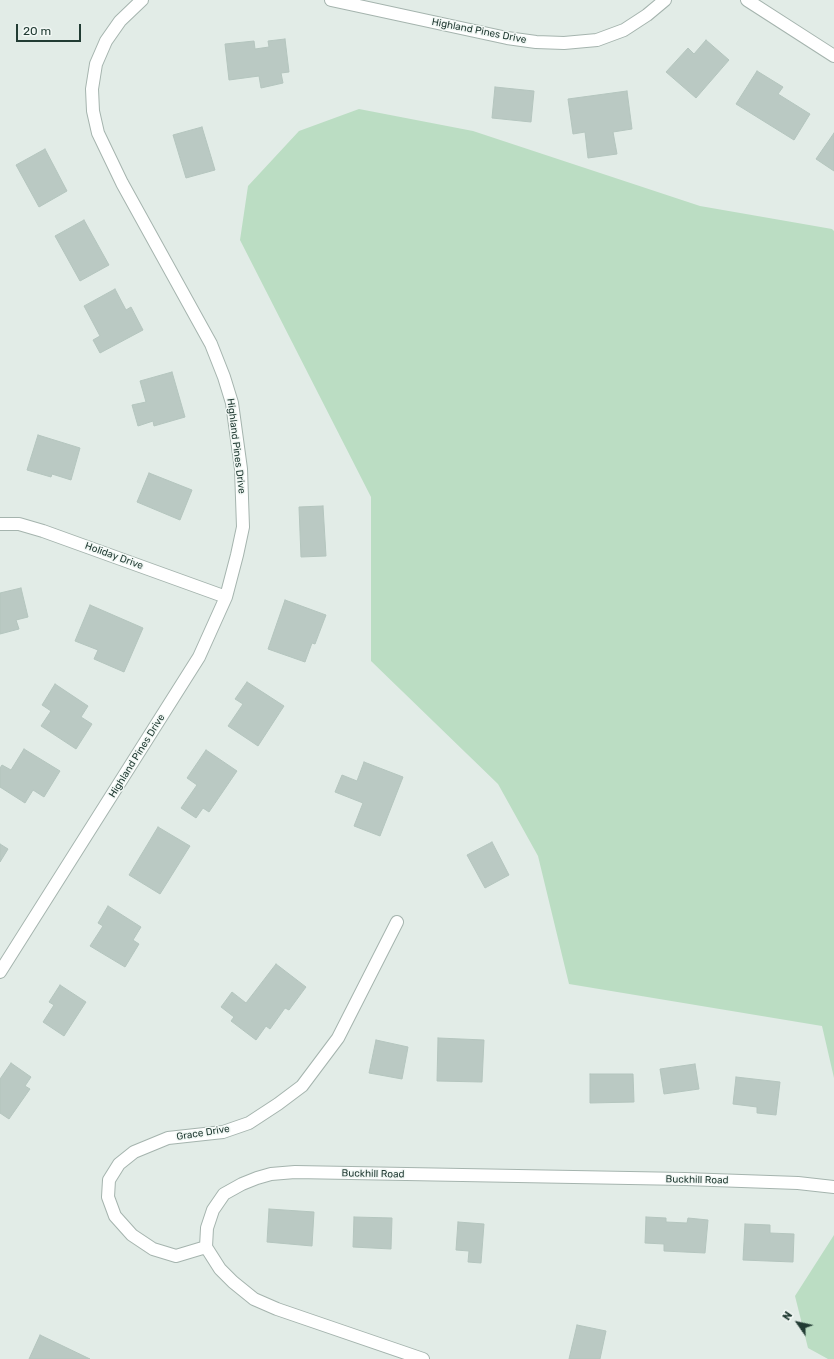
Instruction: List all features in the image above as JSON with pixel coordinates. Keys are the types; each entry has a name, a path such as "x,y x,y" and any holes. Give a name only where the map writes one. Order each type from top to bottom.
{"street":[{"name":"Highland Pines Drive","path":"0,972 199,657 226,597 236,561 243,527 241,469 232,403 224,378 211,344 122,183 98,133 93,111 92,89 96,64 106,41 120,21 142,0"},
{"name":"Highland Pines Drive","path":"331,0 507,38 536,42 564,43 597,40 624,30 665,0"},
{"path":"746,0 834,56"},
{"name":"Holiday Drive","path":"0,524 19,524 43,531 226,597"},
{"name":"Grace Drive","path":"206,1248 176,1256 153,1249 132,1235 115,1216 108,1197 109,1180 119,1164 134,1152 168,1138 223,1132 249,1123 302,1086 338,1038 397,922"},
{"name":"Buckhill Road","path":"206,1248 207,1228 213,1210 224,1194 242,1184 271,1174 295,1172 678,1179 798,1183 834,1187"},
{"path":"206,1248 220,1269 254,1299 277,1309 423,1359"}],"green space":[{"path":"359,109 473,131 700,206 832,229 834,231 834,1078 822,1026 569,984 538,856 498,784 371,661 371,497 240,240 248,186 299,131"},
{"path":"834,1235 834,1359 828,1359 808,1348 795,1296"}],"building":[{"path":"285,39 289,72 281,73 283,83 261,88 259,76 229,80 225,44 254,41 255,49 269,47 268,41"},
{"path":"706,40 729,60 696,98 666,72 688,48 694,54"},
{"path":"757,71 783,87 778,94 810,114 794,140 736,104"},
{"path":"495,87 534,91 531,122 492,118"},
{"path":"627,91 632,129 613,132 617,154 588,158 585,132 573,134 568,99"},
{"path":"202,127 215,170 186,178 173,135"},
{"path":"834,133 834,171 816,159"},
{"path":"45,149 67,191 39,207 16,165"},
{"path":"84,220 109,265 80,281 55,236"},
{"path":"115,289 126,310 131,307 143,330 100,353 93,340 100,336 84,306"},
{"path":"172,372 185,417 154,426 153,421 138,426 132,405 146,402 140,381"},
{"path":"38,435 80,448 71,480 52,474 51,477 27,470"},
{"path":"149,473 192,490 180,520 137,502"},
{"path":"323,506 326,556 301,557 299,507"},
{"path":"21,588 28,617 16,620 19,629 0,634 0,593"},
{"path":"285,600 326,615 315,644 312,643 305,662 268,649"},
{"path":"90,605 143,628 124,672 94,659 98,650 75,641"},
{"path":"247,682 284,706 258,746 228,726 243,704 235,699"},
{"path":"55,684 88,706 81,717 92,724 76,749 41,726 51,711 42,705"},
{"path":"24,749 60,771 44,797 33,790 25,803 0,787 0,768 2,765 11,770"},
{"path":"206,750 237,771 209,812 203,808 196,818 181,808 197,785 187,778"},
{"path":"364,762 403,777 380,836 354,826 363,803 335,792 342,775 357,781"},
{"path":"158,827 190,846 160,894 129,875"},
{"path":"492,842 509,875 485,888 467,855"},
{"path":"0,844 8,849 0,862"},
{"path":"108,906 141,927 133,940 139,944 125,967 90,946 103,926 98,923"},
{"path":"276,964 306,987 289,1010 285,1008 270,1029 266,1026 256,1040 231,1021 234,1017 221,1007 232,992 246,1003"},
{"path":"60,985 86,1002 64,1036 43,1022 54,1005 49,1002"},
{"path":"438,1038 484,1040 482,1082 437,1081"},
{"path":"376,1040 408,1047 402,1079 369,1073"},
{"path":"11,1063 31,1077 25,1086 30,1089 9,1119 0,1113 0,1079"},
{"path":"695,1064 699,1089 664,1094 660,1069"},
{"path":"590,1074 633,1074 634,1102 590,1103"},
{"path":"736,1077 780,1082 776,1115 757,1113 757,1107 733,1104"},
{"path":"269,1209 314,1212 312,1246 267,1242"},
{"path":"354,1217 392,1218 391,1249 353,1247"},
{"path":"646,1217 666,1218 666,1222 687,1223 688,1218 708,1220 705,1253 664,1251 664,1244 645,1243"},
{"path":"458,1222 484,1224 481,1263 468,1262 469,1251 456,1250"},
{"path":"745,1224 770,1225 770,1233 794,1234 793,1262 743,1260"},
{"path":"577,1325 606,1331 600,1359 569,1359"},
{"path":"40,1335 90,1359 29,1359"}]}
